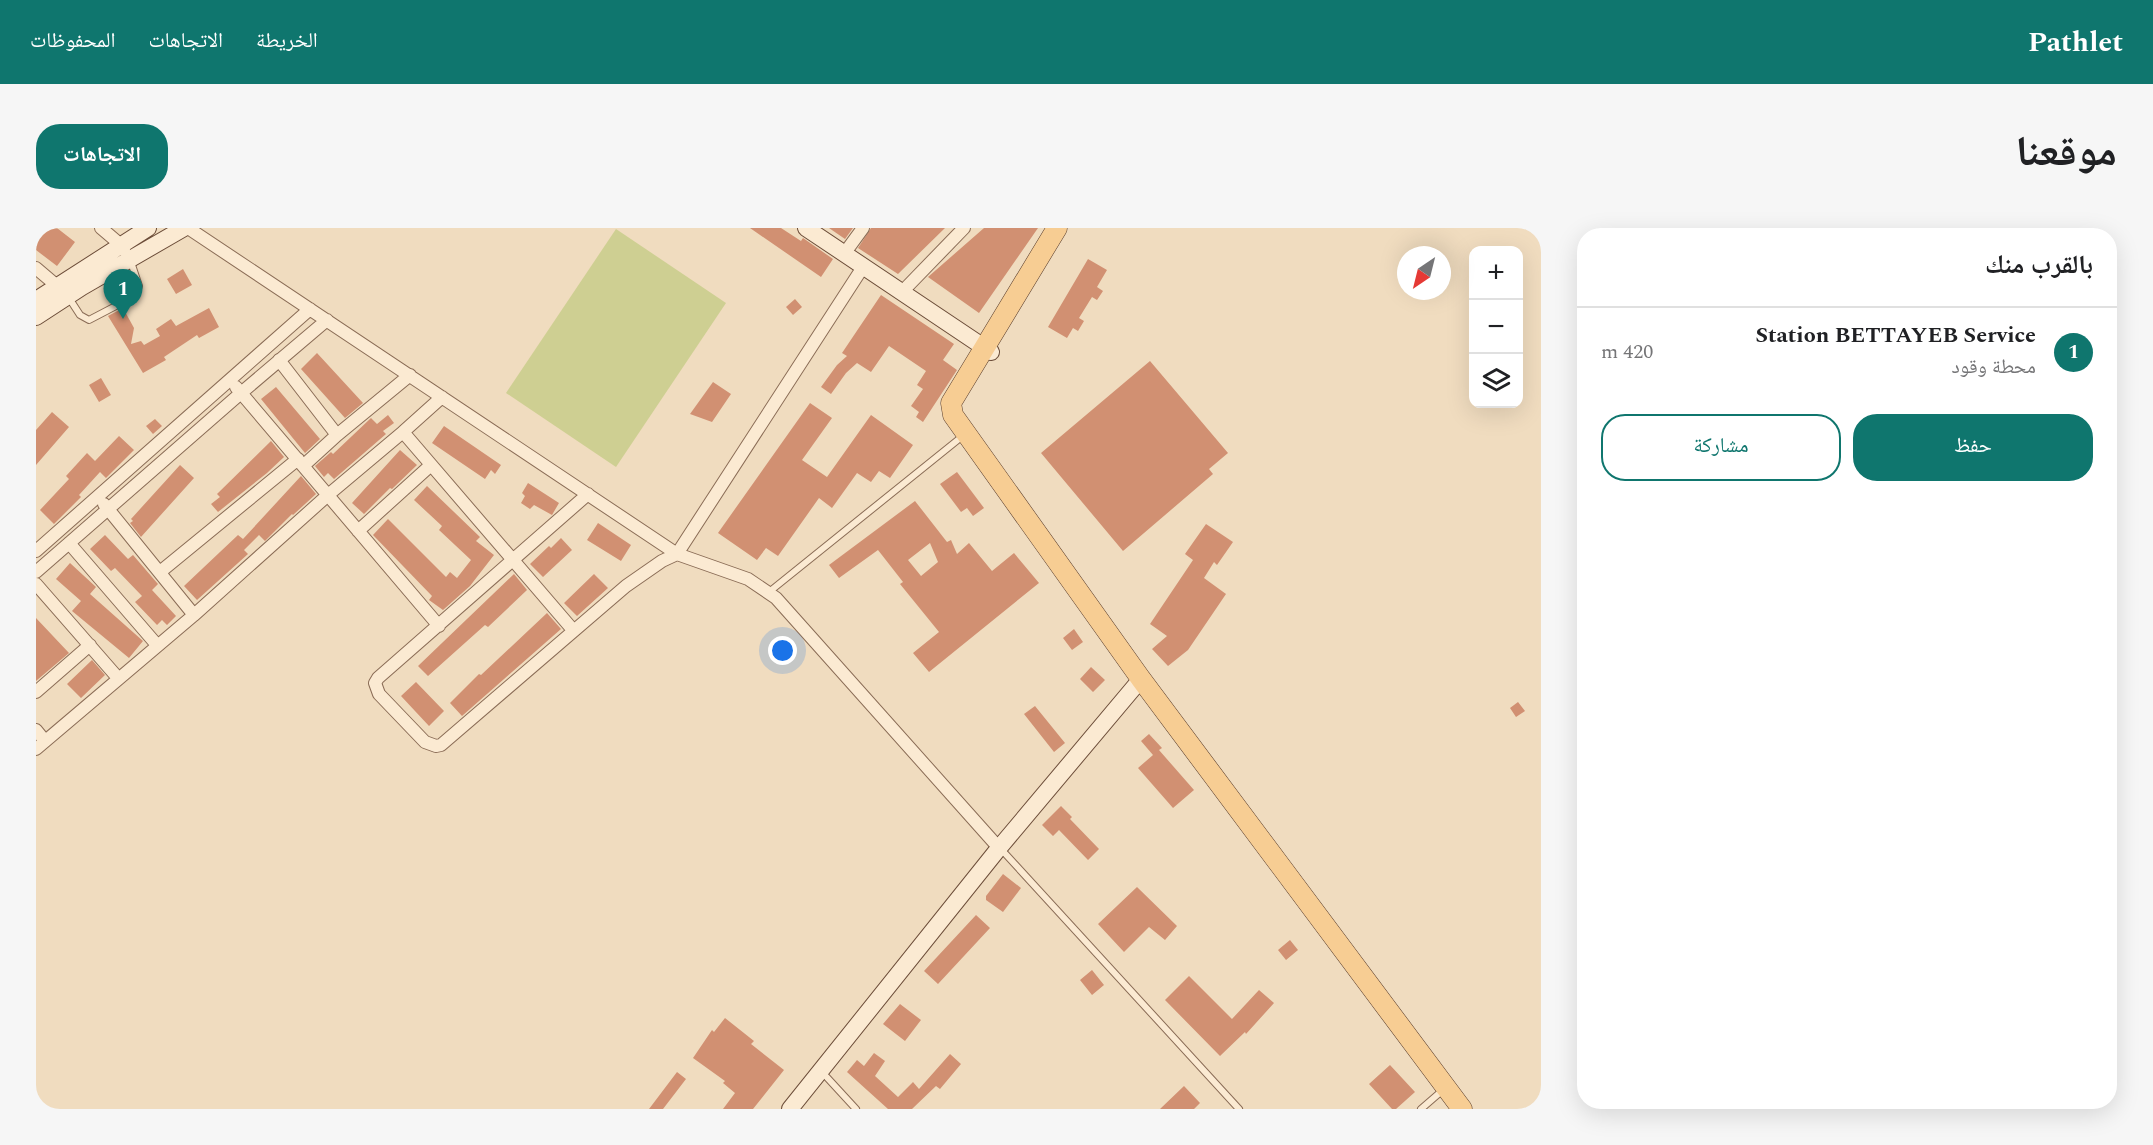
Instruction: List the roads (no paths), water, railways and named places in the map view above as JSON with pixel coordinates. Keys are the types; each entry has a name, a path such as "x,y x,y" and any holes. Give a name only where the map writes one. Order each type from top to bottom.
{"main road":[{"path":"988,350 1057,228"},
{"path":"1066,228 988,350 951,403 953,415 1141,679 1462,1109"}],"street":[{"path":"101,228 125,252"},
{"path":"125,252 148,228"},
{"path":"36,317 63,291 125,252 186,228 677,554 732,572 768,592 783,604 999,848"},
{"path":"806,228 988,350"},
{"path":"844,254 863,228"},
{"path":"901,293 964,228"},
{"path":"36,267 63,291"},
{"path":"588,495 378,678 375,684 379,694 425,742 436,746 441,745 626,585 662,561 677,554 863,267"},
{"path":"36,300 63,291"},
{"path":"36,551 310,309"},
{"path":"36,572 327,320"},
{"path":"279,360 337,435"},
{"path":"160,572 337,435 410,375"},
{"path":"231,381 439,626"},
{"path":"36,730 41,745 194,615 442,397"},
{"path":"403,432 573,630"},
{"path":"358,531 431,465"},
{"path":"98,496 194,615"},
{"path":"69,543 157,645"},
{"path":"36,584 118,678"},
{"path":"36,692 90,645"},
{"path":"790,1109 999,848 1141,679"}],"lane":[{"path":"63,291 80,315 89,320 133,297 139,286 125,252"},
{"path":"768,592 963,431"},
{"path":"999,848 1239,1109"},
{"path":"821,1071 856,1109"},
{"path":"1421,1109 1445,1087"}],"place":[{"name":"Station BETTAYEB Service","path":"123,319"}]}
